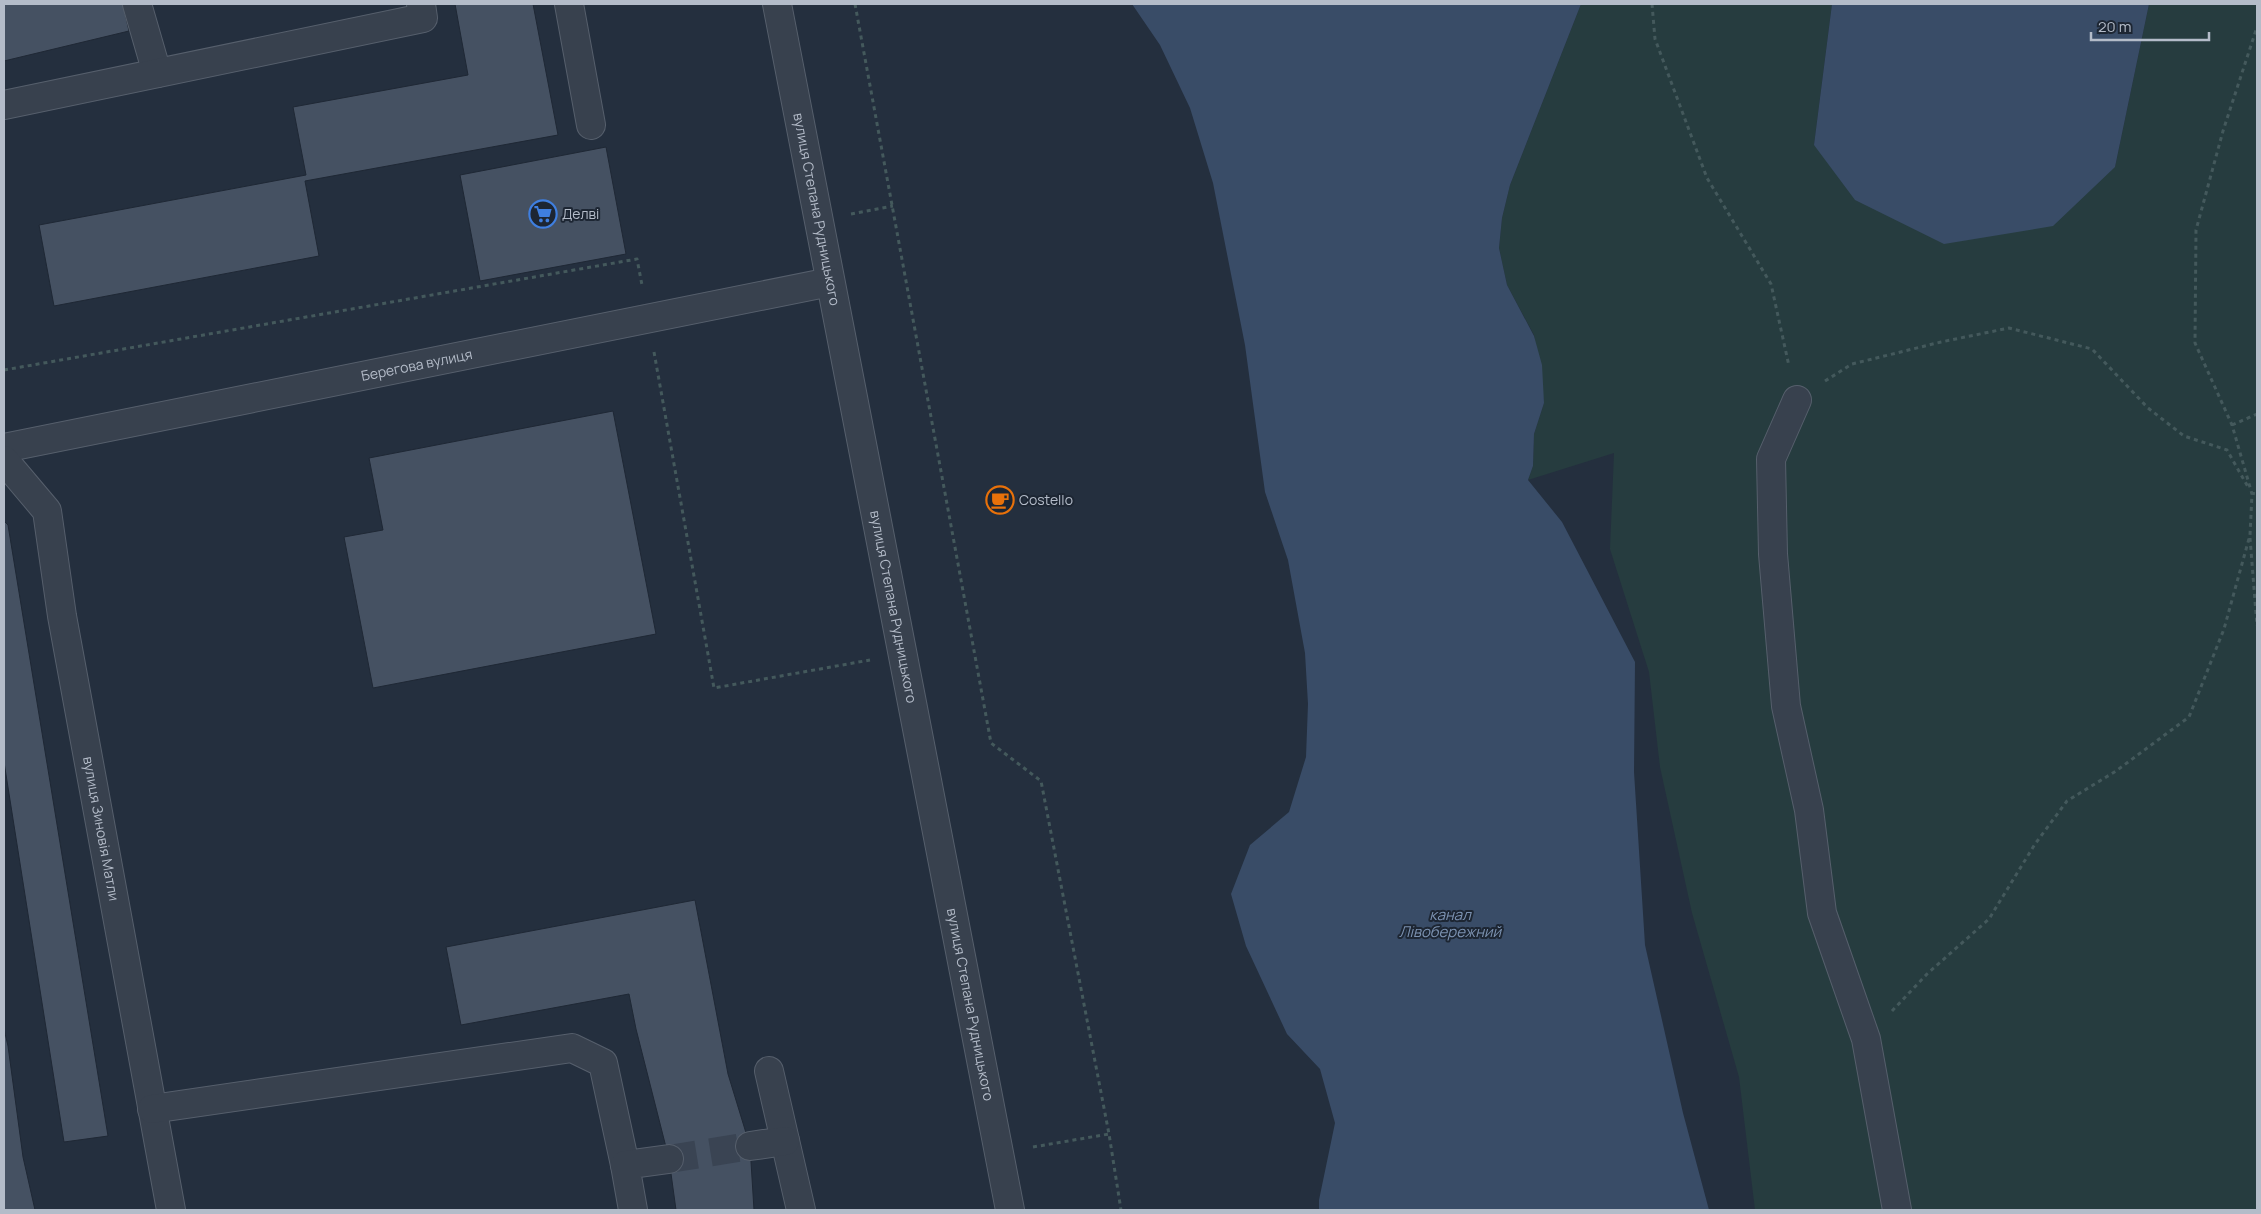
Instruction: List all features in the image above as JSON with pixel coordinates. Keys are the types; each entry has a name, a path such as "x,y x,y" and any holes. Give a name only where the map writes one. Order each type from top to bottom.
{"street":[{"path":"137,4 157,72"},
{"path":"4,105 423,18 421,4"},
{"path":"569,4 590,125"},
{"name":"вулиця Степана Рудницького","path":"777,4 1010,1210"},
{"name":"Берегова вулиця","path":"4,448 830,282"},
{"path":"1797,400 1771,458 1773,554 1786,706 1809,810 1822,913 1866,1038 1897,1210"},
{"name":"вулиця Зиновія Матли","path":"4,460 47,512 62,616 171,1210"},
{"path":"152,1109 572,1048 603,1063 633,1210"},
{"path":"770,1071 801,1210"},
{"path":"750,1146 785,1141"},
{"path":"625,1165 669,1159"}],"path":[{"path":"855,4 991,743 1041,781 1109,1134 1121,1210"},
{"path":"1652,4 1655,39 1707,178 1771,284 1797,400 1852,364 1941,342 2009,328 2092,349 2148,408 2184,436 2227,450 2252,494"},
{"path":"2257,27 2223,131 2196,230 2195,342 2232,425 2252,494 2250,535 2257,626"},
{"path":"819,219 893,206"},
{"path":"4,370 637,259"},
{"path":"648,318 714,688 902,654"},
{"path":"2232,425 2257,414"},
{"path":"2252,494 2257,494"},
{"path":"1866,1038 1927,974 1989,919 2035,844 2067,801 2116,771 2189,717 2224,629 2250,535"},
{"path":"999,1152 1109,1134"}],"green space":[{"path":"1581,4 1832,4 1814,145 2115,167 2149,4 2257,4 2257,1210 1755,1210 1739,1077 1692,913 1660,767 1649,672 1610,549 1614,453 1528,480 1533,466 1534,434 1544,403 1534,335 1507,285 1499,248 1502,218 1510,185"}],"water":[{"name":"канал Лівобережний","path":"1132,4 1581,4 1510,185 1502,218 1499,248 1507,285 1534,336 1542,365 1544,403 1534,434 1533,466 1528,480 1562,522 1635,662 1634,772 1645,945 1683,1113 1709,1210 1319,1210 1319,1200 1335,1123 1320,1069 1287,1034 1246,946 1231,894 1250,845 1289,812 1306,757 1308,704 1305,653 1288,560 1265,492 1245,345 1213,183 1190,108 1160,45"},
{"path":"1832,4 2149,4 2115,167 2053,226 1944,244 1855,200 1814,145"}],"building":[{"path":"4,4 123,4 129,31 4,61"},
{"path":"455,4 533,4 558,135 305,181 319,256 54,306 39,225 306,175 293,107 468,75"},
{"name":"Делві","path":"606,147 626,254 480,281 460,175"},
{"path":"613,411 656,634 373,688 344,537 383,530 369,458"},
{"path":"4,521 8,525 108,1136 64,1142 4,762"},
{"path":"695,900 728,1074 750,1146 754,1210 676,1210 669,1159 629,994 461,1025 446,947"},
{"path":"4,1029 23,1157 35,1210 4,1210"}],"tunnel":[{"path":"669,1159 750,1146"}],"place":[{"name":"Делві","path":"543,214"},
{"name":"Costello","path":"1000,500"}]}
